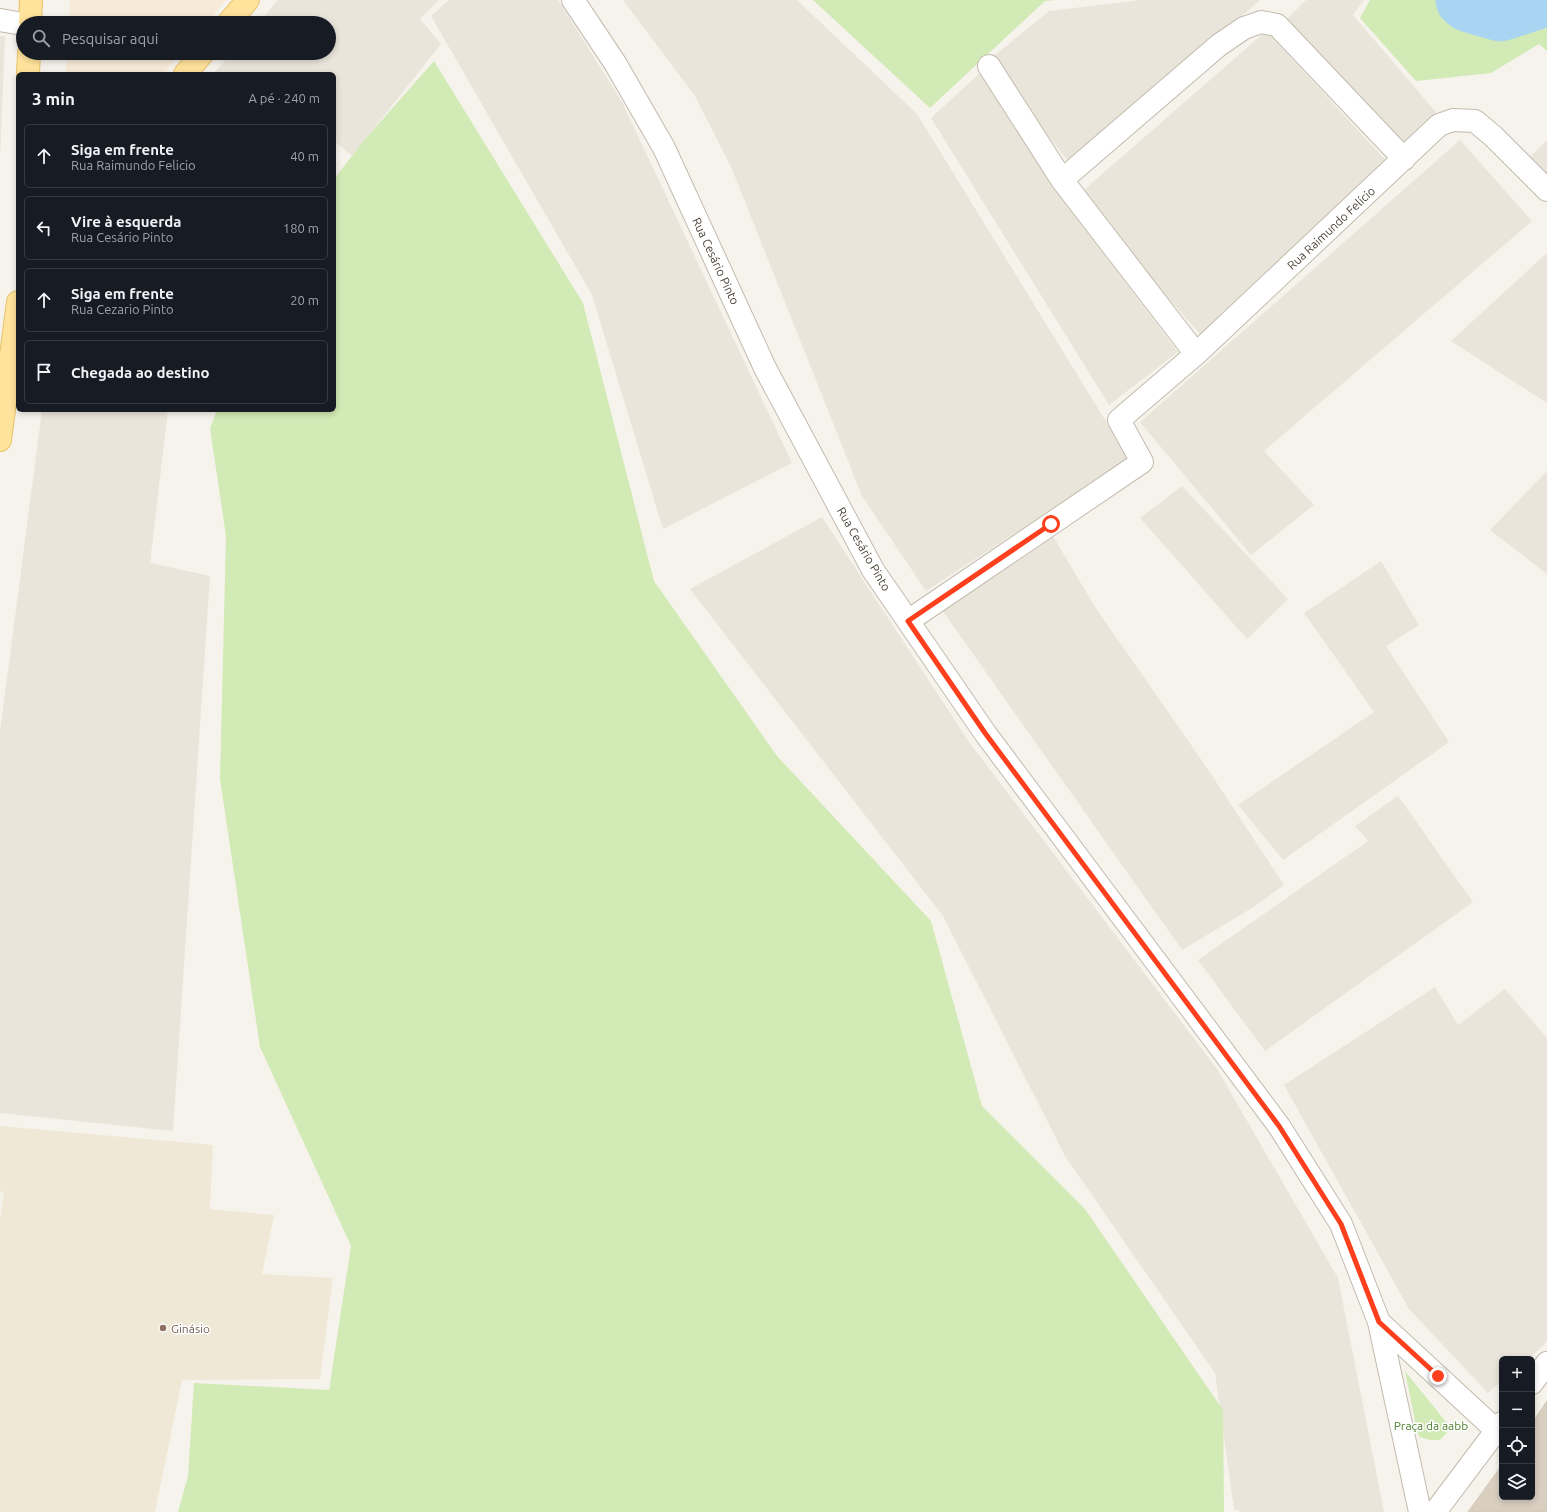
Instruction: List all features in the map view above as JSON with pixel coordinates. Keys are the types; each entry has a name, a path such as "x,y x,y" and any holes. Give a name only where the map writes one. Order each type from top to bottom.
{"main road":[{"path":"31,16 32,0"},
{"path":"234,16 248,0"},
{"path":"28,72 29,60"},
{"path":"187,72 197,60"},
{"path":"0,440 4,374 16,312"}],"street":[{"name":"Rua Cesário Pinto","path":"573,0 615,63 664,148 765,368 873,570 985,733 1279,1126 1341,1224 1379,1322 1420,1512"},
{"path":"0,20 16,23"},
{"path":"1062,180 1219,45 1244,28 1262,22 1277,25 1404,159"},
{"path":"989,66 1062,180 1196,354"},
{"name":"Rua Raimundo Felício","path":"908,621 1142,462 1119,420 1196,354 1404,159 1438,125 1453,120 1475,122 1493,136 1547,190"},
{"path":"1379,1322 1499,1427 1435,1512"},
{"path":"1535,1379 1547,1363"}],"shaded area":[{"path":"70,0 226,0 213,16 69,16"},
{"path":"278,0 439,0 420,19 441,44 352,156 336,143 336,72 215,72 226,60 336,60 336,16 264,16"},
{"path":"449,0 558,0 622,102 792,463 663,529 592,295 431,16"},
{"path":"623,0 797,0 917,114 1129,459 926,591 862,496 732,169 695,96"},
{"path":"1141,0 1260,0 1071,165 989,60 1049,11"},
{"path":"1306,0 1364,0 1353,15 1440,117 1402,151 1286,20"},
{"path":"1266,31 1391,166 1202,336 1077,196"},
{"path":"0,36 5,36 0,157"},
{"path":"67,60 175,60 165,72 66,72"},
{"path":"981,72 1067,206 1178,352 1109,405 931,118"},
{"path":"1460,140 1532,221 1264,451 1314,505 1251,555 1140,422"},
{"path":"1547,140 1547,177 1528,159"},
{"path":"1547,253 1547,403 1451,341"},
{"path":"42,412 168,412 150,563 210,576 173,1131 0,1113 0,732"},
{"path":"1547,471 1547,574 1490,530"},
{"path":"1182,486 1288,599 1247,639 1140,518"},
{"path":"822,517 969,742 1217,1069 1338,1278 1384,1512 1241,1512 1234,1509 1215,1373 1065,1156 943,916 690,589"},
{"path":"1050,531 1095,607 1205,765 1284,885 1252,908 1182,950 937,603"},
{"path":"1381,561 1419,625 1386,646 1449,742 1283,860 1238,805 1374,712 1304,613"},
{"path":"1398,796 1473,902 1265,1051 1198,960 1368,841 1355,826"},
{"path":"1435,987 1458,1025 1505,989 1547,1038 1547,1341 1531,1356 1499,1356 1499,1384 1488,1393 1409,1309 1284,1085"},
{"name":"Ginásio","path":"0,1126 213,1145 210,1209 274,1215 262,1274 333,1278 320,1379 182,1380 155,1512 0,1512 0,1221 4,1192 0,1191"}],"green space":[{"path":"813,0 1056,0 1045,1 930,108"},
{"path":"1370,0 1547,0 1547,51 1539,44 1491,73 1416,81 1360,18"},
{"path":"434,61 583,303 654,581 777,756 931,921 982,1106 1085,1209 1223,1410 1224,1512 178,1512 188,1476 194,1383 329,1390 351,1246 260,1047 220,779 226,536 210,428 216,412 336,412 336,176 366,138"},
{"name":"Praça da aabb","path":"1405,1371 1451,1428 1440,1440 1430,1440 1420,1437 1414,1427 1416,1426"}],"building":[{"path":"1547,1401 1547,1512 1468,1512 1499,1469 1499,1500 1535,1500 1535,1419"}],"waterway":[{"path":"1464,0 1469,4 1500,13 1540,0"}],"place":[{"name":"Ginásio","path":"163,1328"}],"route":[{"path":"1051,524 908,621 985,733 1279,1126 1341,1224 1379,1322 1438,1376"}]}
